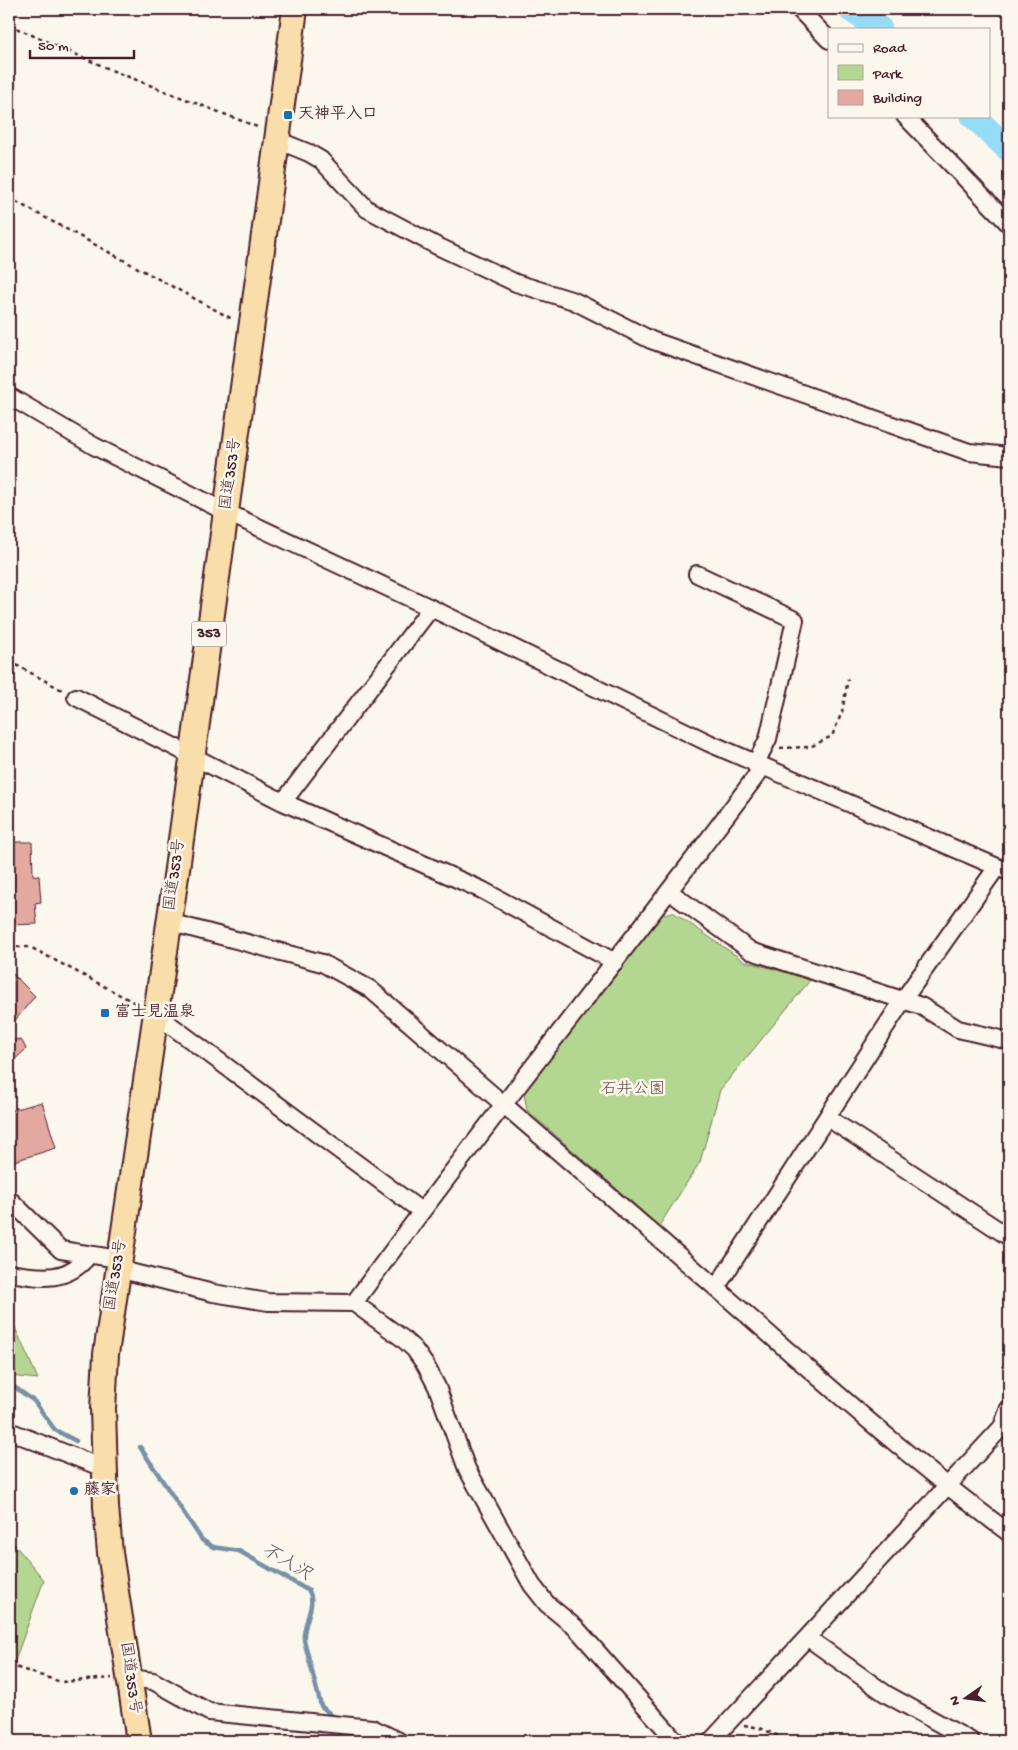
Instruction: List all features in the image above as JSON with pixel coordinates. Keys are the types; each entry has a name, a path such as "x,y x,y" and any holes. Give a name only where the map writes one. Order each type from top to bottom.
{"highway":[{"name":"国道353号","path":"139,1741 110,1553 103,1468 103,1409 106,1354 118,1264 130,1201 252,329 293,10"}],"street":[{"path":"799,9 828,39"},
{"path":"907,118 1009,224"},
{"path":"277,138 321,160 367,209 435,245 516,283 574,301 651,340 969,452 1009,456"},
{"path":"9,396 94,446 226,512 431,608 759,766 1003,869 903,1000 716,1288"},
{"path":"354,1303 421,1211 670,892 759,766 763,748 768,739 795,620 696,574"},
{"path":"283,802 431,608"},
{"path":"76,697 283,802 482,890 615,962"},
{"path":"670,892 751,951 921,1006 958,1030 1009,1041"},
{"path":"169,922 322,963 370,989 716,1288 848,1405 947,1488 1009,1533"},
{"path":"156,1013 421,1211"},
{"path":"828,1118 1009,1237"},
{"path":"9,1199 61,1250 89,1255 213,1293 268,1302 354,1303 408,1343 426,1366 437,1387 467,1469 532,1585 547,1604 576,1628 676,1741"},
{"path":"9,1273 53,1277 68,1274 81,1265 89,1255"},
{"path":"711,1741 728,1726 1002,1427 1009,1408"},
{"path":"9,1432 103,1468"},
{"path":"808,1638 886,1694 971,1741"},
{"path":"130,1678 153,1681 209,1712 372,1728 399,1741"}],"path":[{"path":"9,25 116,72 277,138"},
{"path":"9,198 252,329"},
{"path":"9,661 76,697"},
{"path":"763,748 810,747 832,736 842,712 848,679"},
{"path":"9,947 30,947 156,1013"},
{"path":"9,1665 61,1682 130,1678"},
{"path":"728,1726 760,1728 790,1741"}],"green space":[{"name":"石井公園","path":"673,912 744,961 811,979 720,1090 700,1162 659,1226 527,1110 524,1094 663,914"},
{"path":"9,1314 38,1379 9,1376"},
{"path":"9,1538 44,1580 14,1663 9,1667"}],"building":[{"path":"9,842 32,842 33,875 39,876 41,902 35,903 37,924 9,925"},
{"path":"9,970 35,996 9,1028"},
{"path":"17,1039 22,1041 26,1049 9,1065 9,1045"},
{"path":"42,1102 56,1148 11,1162 9,1154 9,1111"}],"waterway":[{"path":"850,9 878,28"},
{"path":"975,118 1009,150"},
{"name":"不入沢","path":"9,1383 34,1401 55,1430 76,1441"},
{"name":"不入沢","path":"140,1447 202,1540 213,1547 239,1551 309,1591 311,1602 304,1640 321,1706 337,1720"},
{"name":"不入沢","path":"337,1728 337,1732 345,1741"}],"place":[{"name":"天神平入口","path":"288,115"},
{"name":"富士見温泉","path":"105,1013"},
{"name":"藤家","path":"74,1491"}]}
